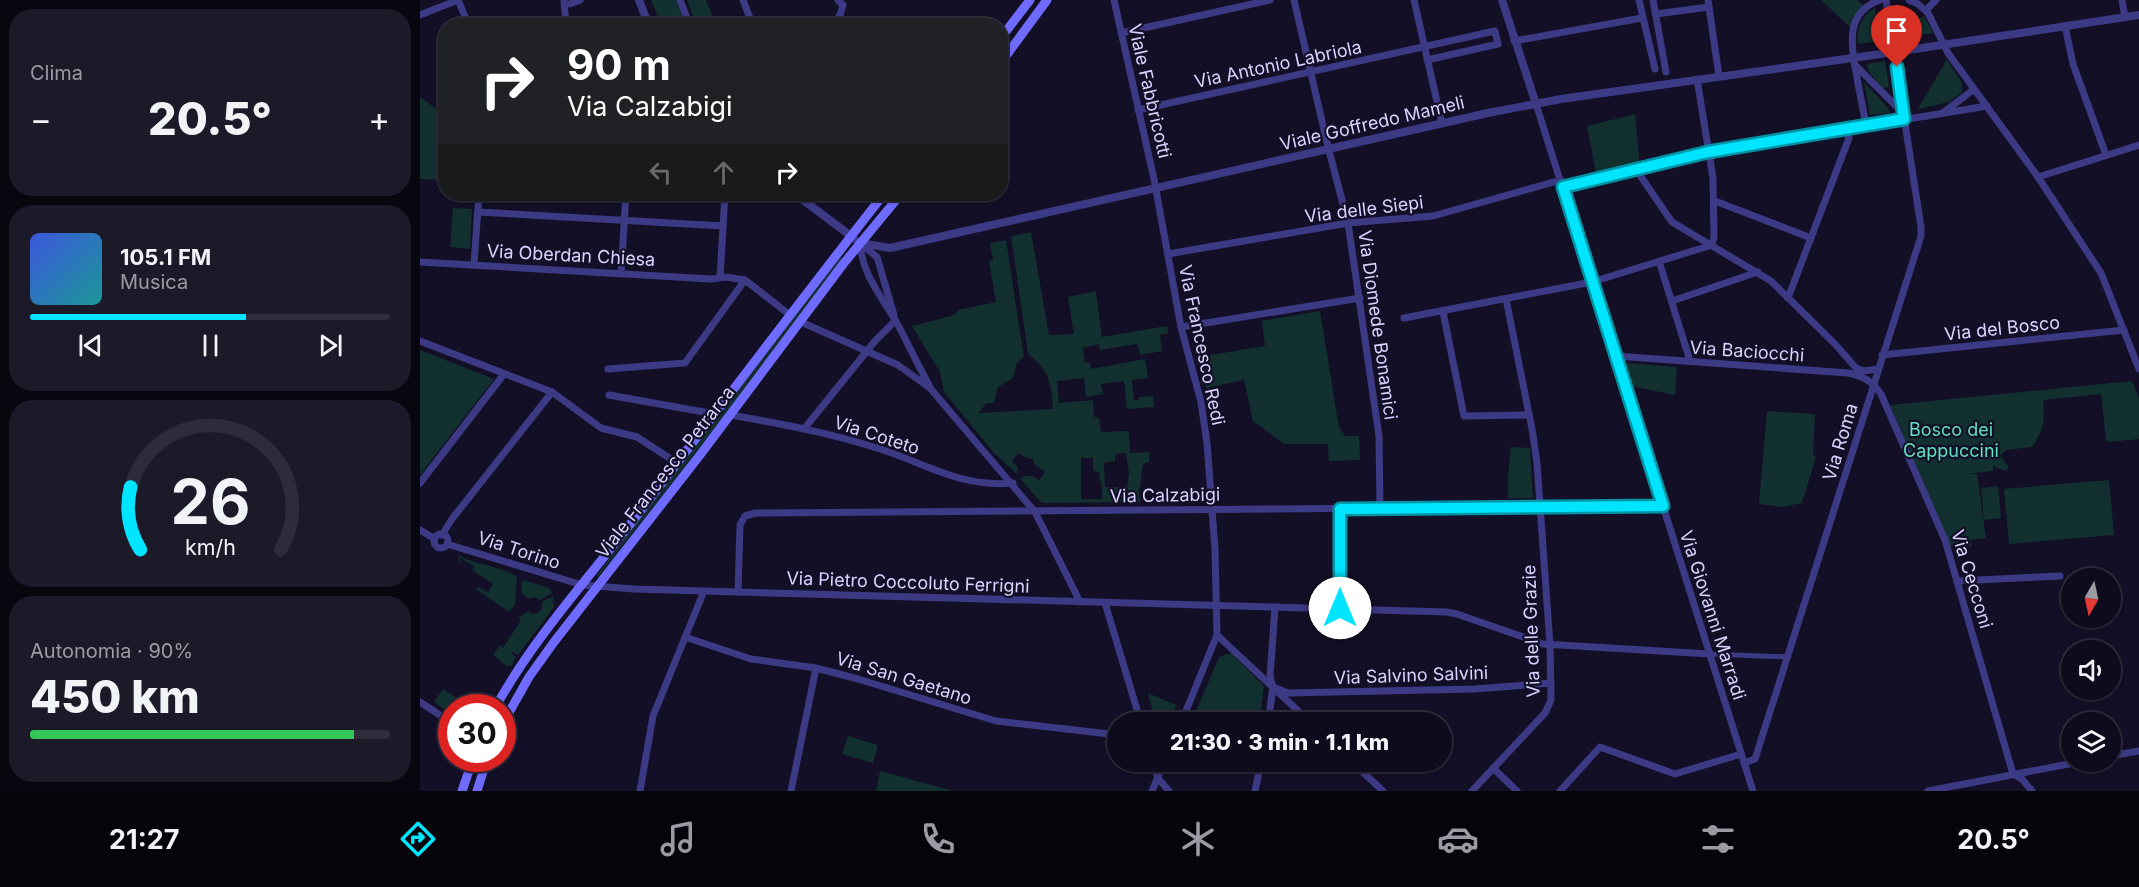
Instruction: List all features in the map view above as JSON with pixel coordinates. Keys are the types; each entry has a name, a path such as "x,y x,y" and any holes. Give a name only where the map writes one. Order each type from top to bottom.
{"main road":[{"path":"1008,29 1030,0"},
{"path":"1008,53 1047,0"},
{"name":"Viale Francesco Petrarca","path":"504,694 530,652 878,201"},
{"name":"Viale Francesco Petrarca","path":"516,700 529,676 597,586 731,415 860,243 895,201"},
{"path":"462,791 469,772"},
{"path":"477,791 483,772"}],"street":[{"path":"420,15 458,0 466,18"},
{"path":"566,18 567,2 580,0"},
{"path":"639,0 646,18"},
{"path":"680,0 687,18"},
{"path":"743,0 750,18"},
{"path":"838,0 843,5 838,18"},
{"name":"Viale Fabbricotti","path":"1114,0 1156,188"},
{"path":"1121,33 1270,0"},
{"name":"Via Diomede Bonamici","path":"1294,0 1348,223 1380,445 1380,508"},
{"path":"1414,0 1442,124"},
{"path":"1502,0 1536,104"},
{"path":"1639,0 1655,69"},
{"path":"1653,0 1666,72"},
{"path":"1864,125 1852,44 1854,24 1866,7 1880,0"},
{"name":"Via Roma","path":"1744,763 1755,759 1789,657 1882,355 1920,242 1921,232 1886,0"},
{"path":"1909,0 1926,10 1943,44 1973,90 2038,177 2101,273 2139,369"},
{"path":"1926,10 1936,0"},
{"path":"2122,0 2125,17"},
{"path":"1656,14 1708,3 1719,76"},
{"name":"Viale Goffredo Mameli","path":"860,243 890,248 1536,104 1719,76 1854,61 1943,44 2139,15"},
{"path":"1514,41 1642,18"},
{"path":"2065,26 2073,64 2106,155"},
{"name":"Via Antonio Labriola","path":"1138,110 1495,31 1498,44 1427,60"},
{"path":"1854,61 1896,106 1903,108"},
{"path":"1697,79 1713,178 1714,237 1712,245"},
{"path":"1943,113 1973,90"},
{"name":"Via Giovanni Marradi","path":"1536,104 1753,791"},
{"name":"Via delle Siepi","path":"1168,254 1348,223 1440,214 1708,152 1987,106"},
{"path":"1788,298 1849,138 1847,128"},
{"path":"2038,177 2139,145"},
{"path":"1635,168 1672,222 1771,281 1856,368 1862,371 1878,369"},
{"name":"Via Francesco Redi","path":"1156,188 1181,327 1205,426 1212,510 1217,636"},
{"path":"474,264 479,201"},
{"path":"621,273 625,201"},
{"path":"720,278 724,201"},
{"path":"804,201 874,254 879,261 896,321"},
{"path":"1714,201 1811,238"},
{"path":"478,212 723,226"},
{"path":"860,243 866,270 879,296 896,321 930,388"},
{"path":"1404,318 1592,282 1712,245"},
{"path":"1659,261 1690,361"},
{"name":"Via Oberdan Chiesa","path":"420,262 745,280"},
{"path":"1672,301 1758,272"},
{"path":"608,369 685,363 745,280 790,315"},
{"path":"1181,327 1360,298"},
{"name":"Via delle Grazie","path":"1472,791 1545,713 1551,700 1550,645 1537,463 1506,299"},
{"path":"1443,312 1464,416 1529,415"},
{"path":"804,429 868,351 896,321"},
{"path":"801,322 905,369 930,388 1013,483 1035,512 1080,602"},
{"name":"Via del Bosco","path":"1882,355 2124,330"},
{"path":"420,341 552,392 601,428 637,437 677,463"},
{"name":"Via Baciocchi","path":"1616,356 1848,373 1864,378 1873,384"},
{"path":"1848,373 1850,362"},
{"path":"420,483 504,374"},
{"name":"Via Cecconi","path":"1873,384 1883,400 1946,540 2013,774"},
{"path":"420,530 438,537 447,538 447,544 443,548 439,547 436,544 438,537 552,392"},
{"path":"609,395 715,414"},
{"path":"1868,404 1875,400 1883,400"},
{"name":"Via Coteto","path":"731,415 804,429 880,449 953,477 997,485 1013,483"},
{"name":"Via Calzabigi","path":"738,592 740,525 741,520 750,514 1663,506"},
{"path":"1340,509 1340,608"},
{"name":"Via Torino","path":"447,544 582,585 597,586"},
{"path":"1958,581 2060,576"},
{"name":"Via Pietro Coccoluto Ferrigni","path":"597,586 1105,603 1340,608 1457,614 1542,644 1710,654"},
{"path":"640,791 653,716 704,591"},
{"path":"1105,603 1138,712"},
{"path":"1270,712 1273,687 1270,676 1275,607"},
{"path":"1186,712 1217,636 1299,712"},
{"name":"Via San Gaetano","path":"685,637 751,659 816,668 921,697 996,721 1107,734"},
{"path":"1710,654 1789,657"},
{"path":"791,791 816,668"},
{"name":"Via Salvino Salvini","path":"1273,687 1288,693 1474,689 1551,683"},
{"path":"420,702 438,714"},
{"path":"1560,791 1600,747 1675,774 1741,754"},
{"path":"2121,754 2139,751"},
{"path":"1928,791 2061,765"},
{"path":"1493,768 1517,791"},
{"path":"1156,772 1158,778 1169,791"},
{"path":"1152,791 1160,772"},
{"path":"1259,772 1256,788 1264,791"},
{"path":"1363,772 1383,791"},
{"path":"2013,774 2022,779 2032,791"}],"green space":[{"path":"651,0 676,0 683,17 658,18"},
{"path":"687,0 706,0 713,18 694,18"},
{"path":"1821,0 1857,0 1866,7 1853,30"},
{"path":"1875,8 1880,41 1858,44 1861,23"},
{"path":"1909,12 1922,18 1924,16 1933,33 1909,37 1907,15"},
{"path":"1947,59 1962,83 1962,92 1949,102 1918,109"},
{"path":"1885,61 1889,87 1883,88 1869,72 1867,64"},
{"path":"1864,82 1888,108 1890,113 1870,115"},
{"path":"420,97 438,110 438,180 420,179"},
{"path":"1635,114 1640,167 1597,178 1587,126"},
{"path":"453,208 472,209 470,249 450,247"},
{"path":"1031,232 1049,335 1074,334 1068,297 1096,291 1102,337 1167,326 1168,333 1160,335 1162,351 1140,355 1137,344 1100,350 1099,344 1083,348 1085,362 1090,363 1091,369 1145,359 1148,378 1132,380 1134,400 1138,400 1139,397 1153,396 1154,407 1127,409 1124,381 1101,384 1103,394 1086,397 1084,378 1057,381 1059,403 1093,400 1094,417 1099,418 1101,432 1129,431 1130,453 1149,452 1149,462 1143,464 1139,488 1140,502 1042,503 1020,479 1024,476 1034,476 1039,481 1045,472 1034,464 1034,459 1018,453 1012,462 1018,467 1017,474 993,452 944,392 940,372 912,326 955,315 958,310 996,302 989,262 993,259 990,243 1006,240 1024,357 1017,363 1013,378 998,387 994,403 986,403 979,413 1053,409 1048,378 1041,366 1028,354 1011,236","holes":["1126,453 1129,473 1127,487 1105,487 1104,463 1115,461 1115,454","1081,458 1093,458 1093,471 1099,472 1102,482 1102,499 1081,499"]},
{"path":"843,257 756,375 598,577 597,575 839,259"},
{"path":"1320,311 1339,427 1345,436 1359,436 1360,460 1329,461 1328,444 1284,444 1253,421 1244,380 1206,388 1199,357 1265,346 1262,321"},
{"path":"420,350 494,379 420,475"},
{"path":"1624,364 1677,367 1675,395 1630,386"},
{"name":"Bosco dei Cappuccini","path":"2132,381 2139,398 2139,439 2108,442 2106,440 2101,394 2043,400 2043,425 2032,447 2006,450 2000,456 2009,467 2005,471 1993,466 1993,471 1968,474 1977,474 1986,538 1971,540 1972,546 1951,547 1890,405"},
{"path":"1767,411 1815,414 1813,454 1816,457 1802,503 1784,507 1759,504"},
{"path":"1511,447 1530,448 1533,498 1508,498"},
{"path":"2109,480 2114,535 2009,544 2004,489"},
{"path":"1998,486 2001,518 1984,520 1981,488"},
{"path":"459,555 517,577 515,604 509,612 476,589 478,587 488,592 493,584 472,570 474,566 460,558 459,560 463,563 458,562"},
{"path":"524,580 549,588 552,593 540,600 534,597 529,599 521,593"},
{"path":"553,596 554,607 518,655 511,653 516,657 512,665 507,666 493,655 500,645 503,648 521,620 518,618 528,611 533,614 539,612 542,602"},
{"path":"1231,653 1264,686 1260,712 1196,712 1219,657"},
{"path":"443,689 451,694 440,694"},
{"path":"1148,693 1176,705 1173,712 1153,712"},
{"path":"848,736 878,745 873,763 842,754"},
{"path":"880,771 953,791 876,791"}],"route":[{"path":"1340,608 1340,509 1663,506 1563,187 1708,152 1904,119 1897,67"}]}
